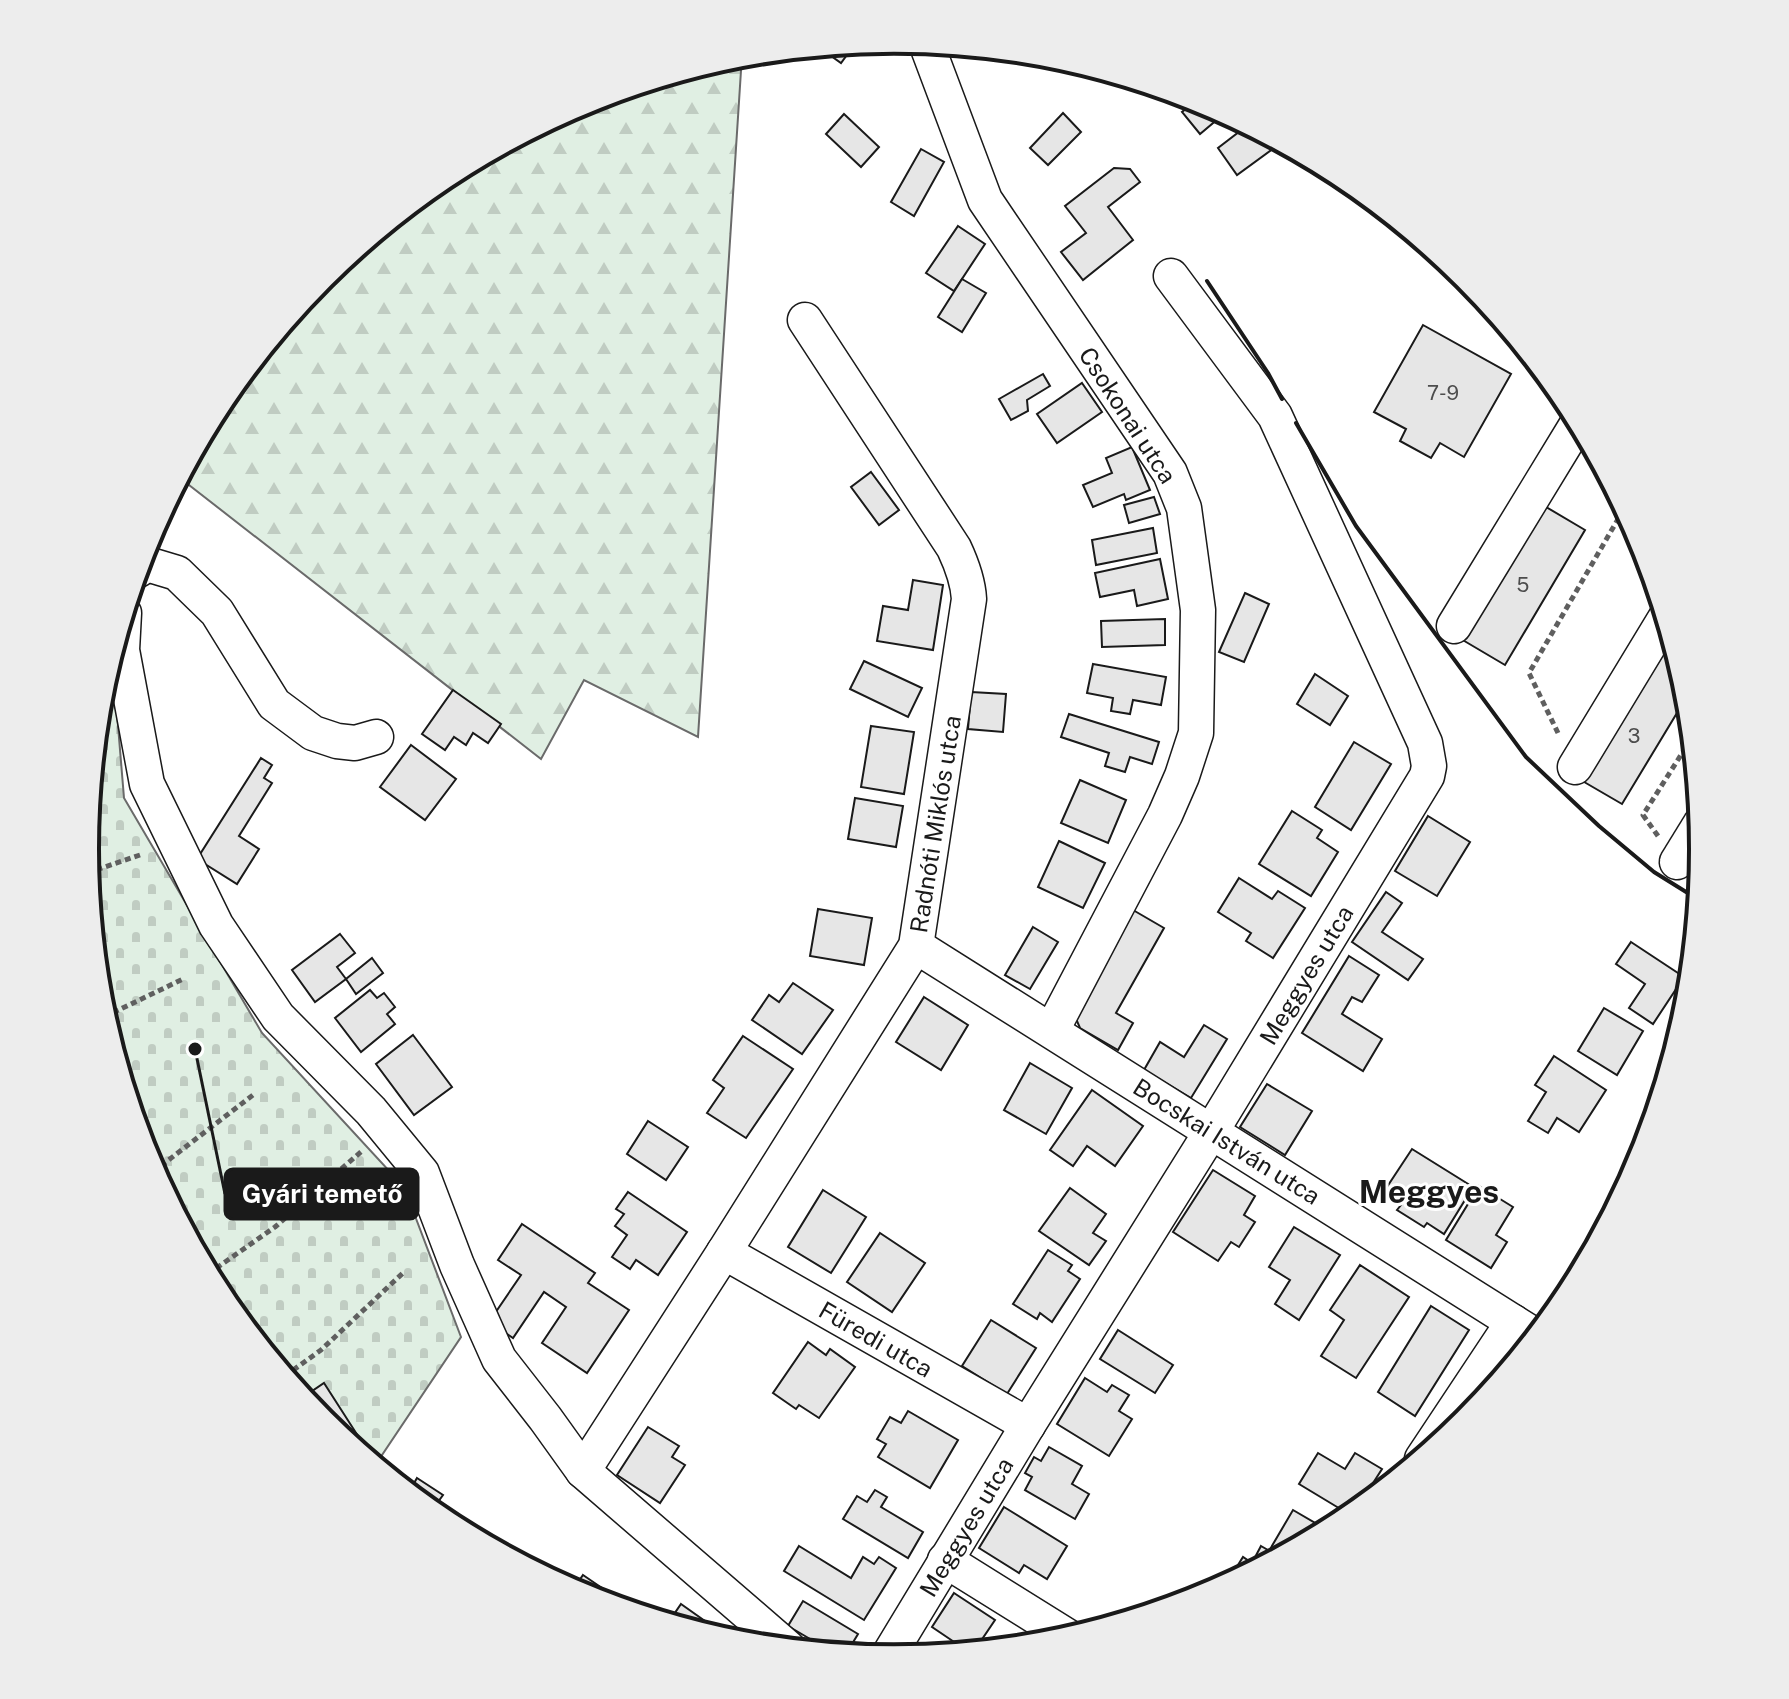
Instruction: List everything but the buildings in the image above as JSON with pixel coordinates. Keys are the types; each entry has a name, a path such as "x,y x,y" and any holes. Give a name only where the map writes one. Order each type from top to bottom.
{"street":[{"name":"Csokonai utca","path":"931,55 985,200 1170,473 1184,508 1198,610 1196,733 1182,776 1165,815 1052,1030"},
{"name":"Meggyes utca","path":"895,1645 1427,776 1429,766 1425,743 1275,416 1171,276"},
{"name":"Radnóti Miklós utca","path":"583,1471 916,946 969,599 968,589 954,548 805,320"},
{"path":"1454,626 1572,433"},
{"path":"152,566 177,573 217,612 274,704 313,733 337,741 355,743 376,737"},
{"path":"1575,767 1659,629"},
{"path":"123,656 147,784 216,925 278,1017 371,1111 422,1173 457,1265 499,1359 583,1471 773,1635"},
{"path":"1677,862 1690,841"},
{"name":"Bocskai István utca","path":"916,946 1525,1329"},
{"name":"Füredi utca","path":"724,1252 1028,1425"},
{"path":"1471,1398 1525,1329"},
{"path":"945,1560 1055,1629"}],"path":[{"path":"1575,767 1529,673 1618,520"},
{"path":"1677,862 1643,815 1683,751"},
{"path":"100,869 140,855"},
{"path":"116,1011 183,979"},
{"path":"164,1163 253,1095"},
{"path":"218,1267 275,1227 387,1130"},
{"path":"293,1370 321,1350 404,1272"}],"green space":[{"path":"741,69 698,737 584,680 541,759 188,484 233,408 296,325 370,251 410,218 453,188 543,136 639,96"},
{"path":"115,690 124,798 262,1033 404,1187 461,1337 382,1455 370,1448 296,1374 233,1291 181,1201 141,1105 114,1005 101,902 101,797"}],"wall":[{"path":"1207,281 1282,399"},
{"path":"1296,423 1356,526 1526,757 1599,826 1654,872 1688,893"}],"place":[{"name":"Gyári temető","path":"195,1049"}],"district":[{"name":"Meggyes","path":"1429,1191"}]}
